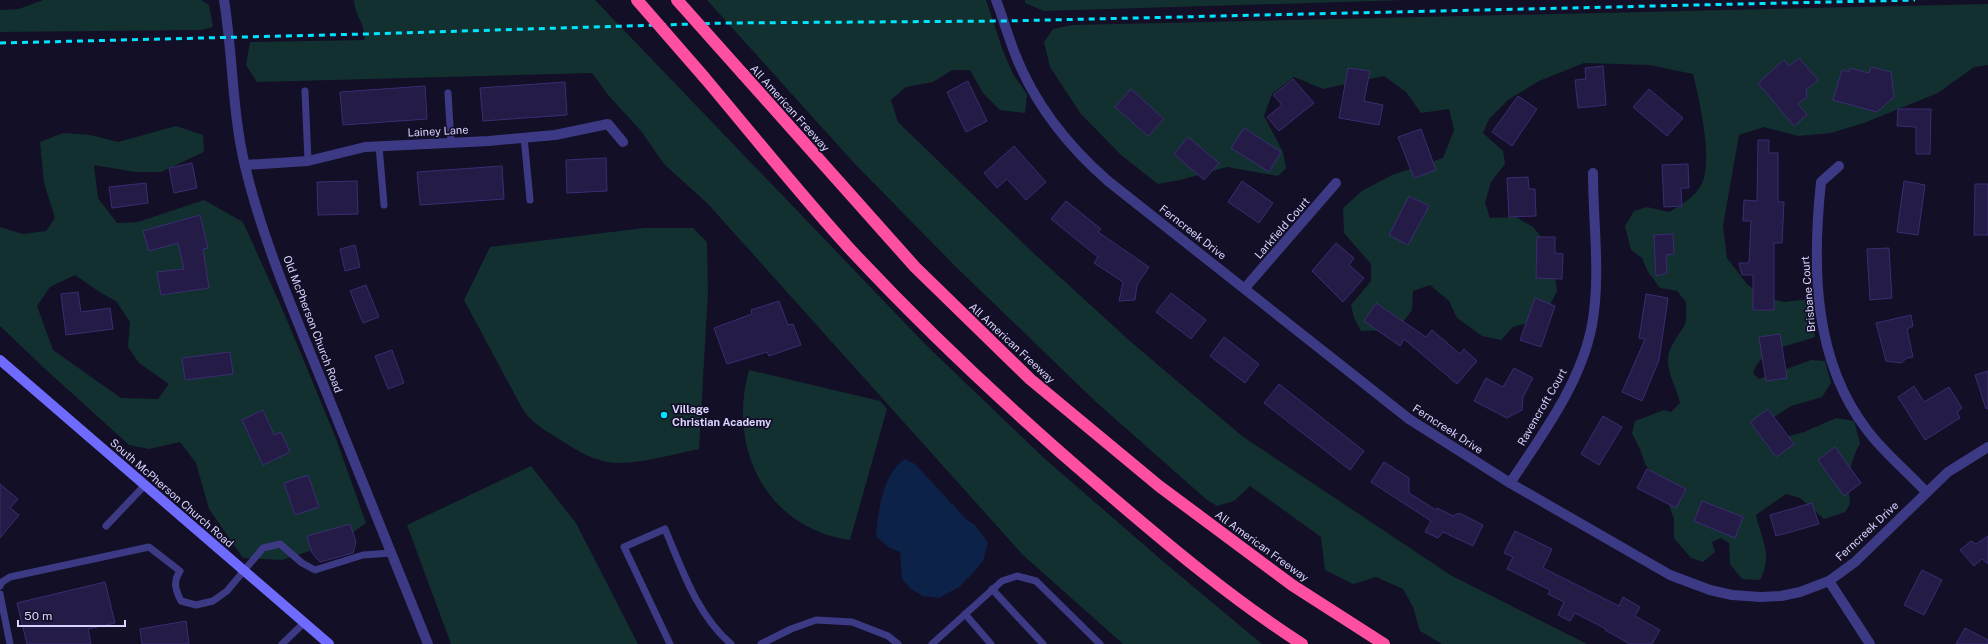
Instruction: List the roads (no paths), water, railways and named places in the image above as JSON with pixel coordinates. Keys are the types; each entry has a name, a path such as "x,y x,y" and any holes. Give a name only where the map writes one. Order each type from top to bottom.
{"highway":[{"path":"637,0 849,248 917,318 1074,464 1154,533 1243,604 1302,644"},
{"name":"All American Freeway","path":"677,0 915,267 1030,379 1165,491 1292,585 1384,644"}],"main road":[{"name":"South McPherson Church Road","path":"0,360 329,644"}],"street":[{"name":"Old McPherson Church Road","path":"224,0 230,37 236,117 245,165 258,212 299,326 428,644"},
{"name":"Ferncreek Drive","path":"996,0 1016,55 1029,84 1045,112 1063,137 1084,160 1108,181 1409,419 1510,483 1670,575 1710,590 1732,595 1761,597 1781,596 1800,592 1829,580 1855,562 1948,472 1988,447"},
{"name":"Lainey Lane","path":"245,165 308,161 365,147 451,143 555,135 608,124 623,142"},
{"name":"Brisbane Court","path":"1839,166 1821,182 1817,216 1817,249 1821,323 1828,352 1850,406 1867,430 1926,492"},
{"name":"Ravencroft Court","path":"1510,483 1563,399 1584,354 1592,325 1597,270 1593,174"},
{"name":"Larkfield Court","path":"1245,288 1336,183"},
{"path":"1829,580 1870,644"}],"lane":[{"path":"305,91 308,161"},
{"path":"448,93 451,143"},
{"path":"524,137 530,200"},
{"path":"379,146 384,205"},
{"path":"106,526 145,484"},
{"path":"670,644 624,547 665,529 689,584 703,611 732,644"},
{"path":"0,586 2,582 10,578 149,547 180,571 175,579 175,589 181,601 196,605 213,601 227,591 245,572 263,548 280,544 302,563 315,570 363,555 391,553"},
{"path":"932,644 1002,581 1017,576 1036,581 1100,644"},
{"path":"992,589 1043,644"},
{"path":"0,594 10,644"},
{"path":"964,614 992,644"},
{"path":"761,644 791,629 816,620 852,622 888,636 898,644"},
{"path":"282,644 304,623"}],"water":[{"path":"905,459 915,464 966,519 976,526 988,543 983,561 974,572 959,587 939,598 923,596 911,589 902,579 900,552 888,547 876,536 878,515 883,493 891,474"}],"railway":[{"path":"0,43 726,23 1004,21 1915,0"}],"place":[{"name":"Village Christian Academy","path":"664,415"}]}
